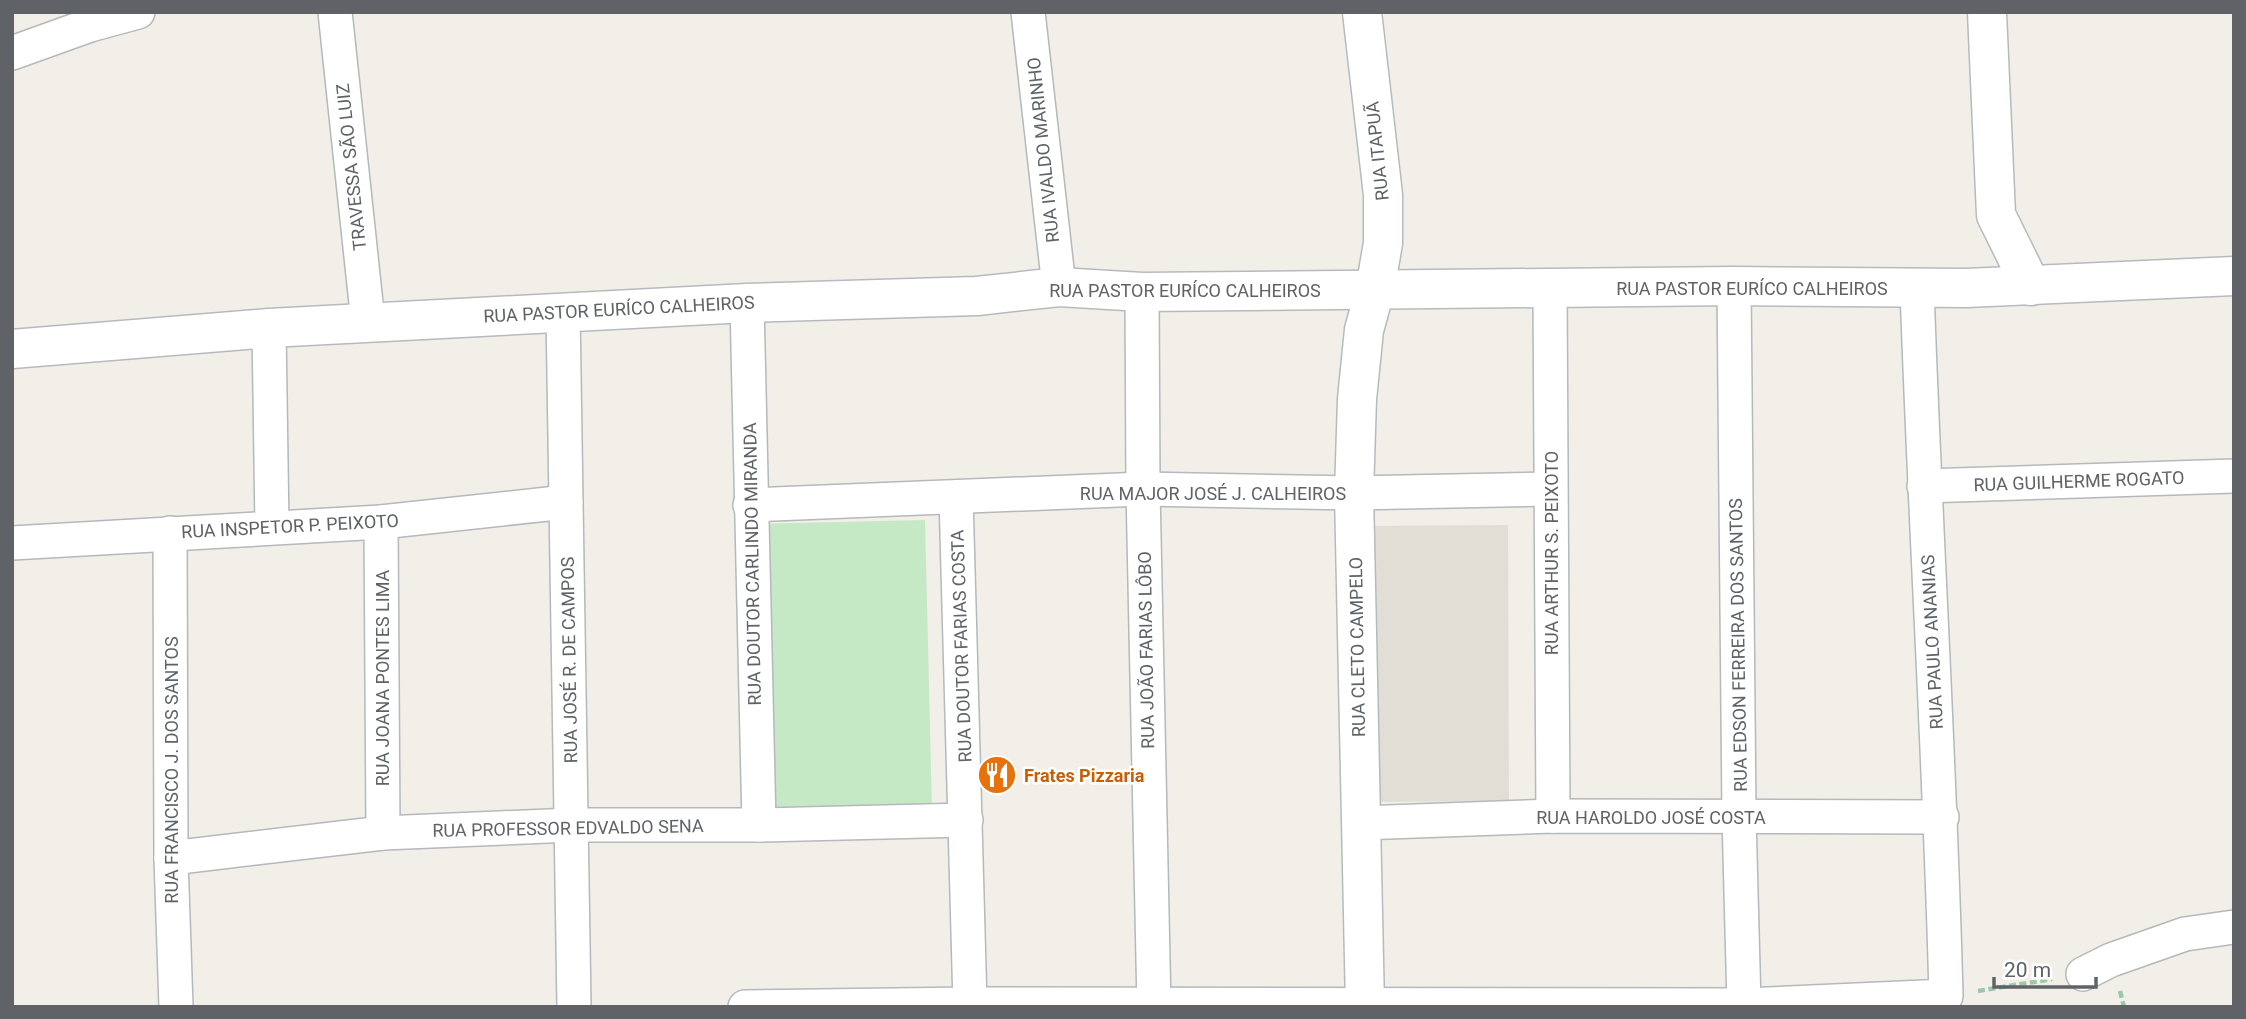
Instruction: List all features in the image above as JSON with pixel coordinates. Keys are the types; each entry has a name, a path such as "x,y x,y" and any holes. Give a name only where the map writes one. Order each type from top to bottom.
{"main road":[{"name":"RUA ITAPUÃ","path":"1362,12 1383,195 1382,243 1375,290"},
{"path":"1966,288 1978,273 1985,258 1996,215 1987,12"},
{"path":"1996,215 2031,286"},
{"name":"RUA PASTOR EURÍCO CALHEIROS","path":"12,349 368,322 747,303 977,296 1059,287 1142,292 1734,286 1966,288 2234,276"},
{"name":"RUA CLETO CAMPELO","path":"1365,1005 1354,493 1357,399 1364,330 1375,290"}],"street":[{"path":"12,52 90,25 138,12"},
{"name":"TRAVESSA SÃO LUIZ","path":"335,12 368,322"},
{"name":"RUA IVALDO MARINHO","path":"1028,12 1059,287"},
{"name":"RUA EDSON FERREIRA DOS SANTOS","path":"1734,286 1744,1004"},
{"name":"RUA PAULO ANANIAS","path":"1917,288 1924,486 1942,817 1946,996"},
{"name":"RUA ARTHUR S. PEIXOTO","path":"1550,289 1553,816"},
{"name":"RUA JOÃO FARIAS LÔBO","path":"1142,292 1143,489 1154,1006"},
{"name":"RUA DOUTOR CARLINDO MIRANDA","path":"747,303 759,825"},
{"name":"RUA JOSÉ R. DE CAMPOS","path":"563,313 574,1007"},
{"path":"269,328 272,527"},
{"name":"RUA GUILHERME ROGATO","path":"1924,486 2234,476"},
{"name":"RUA MAJOR JOSÉ J. CALHEIROS","path":"750,505 1143,489 1354,493 1550,489"},
{"name":"RUA DOUTOR FARIAS COSTA","path":"956,497 970,1004"},
{"name":"RUA INSPETOR P. PEIXOTO","path":"12,543 381,523 566,502"},
{"name":"RUA JOANA PONTES LIMA","path":"381,523 383,833"},
{"name":"RUA FRANCISCO J. DOS SANTOS","path":"170,533 171,858 176,1007"},
{"name":"RUA HAROLDO JOSÉ COSTA","path":"1360,823 1553,816 1942,817"},
{"name":"RUA PROFESSOR EDVALDO SENA","path":"171,858 383,833 572,825 759,825 966,820"},
{"path":"2083,974 2111,960 2185,934 2234,927"},
{"path":"746,1007 970,1004 1744,1004 1946,996"}],"path":[{"path":"1946,996 2083,974"}],"shaded area":[{"path":"1508,525 1509,801 1372,802 1372,526"}],"green space":[{"path":"925,520 932,812 762,817 755,524"}],"place":[{"name":"Frates Pizzaria","path":"997,775"}]}
